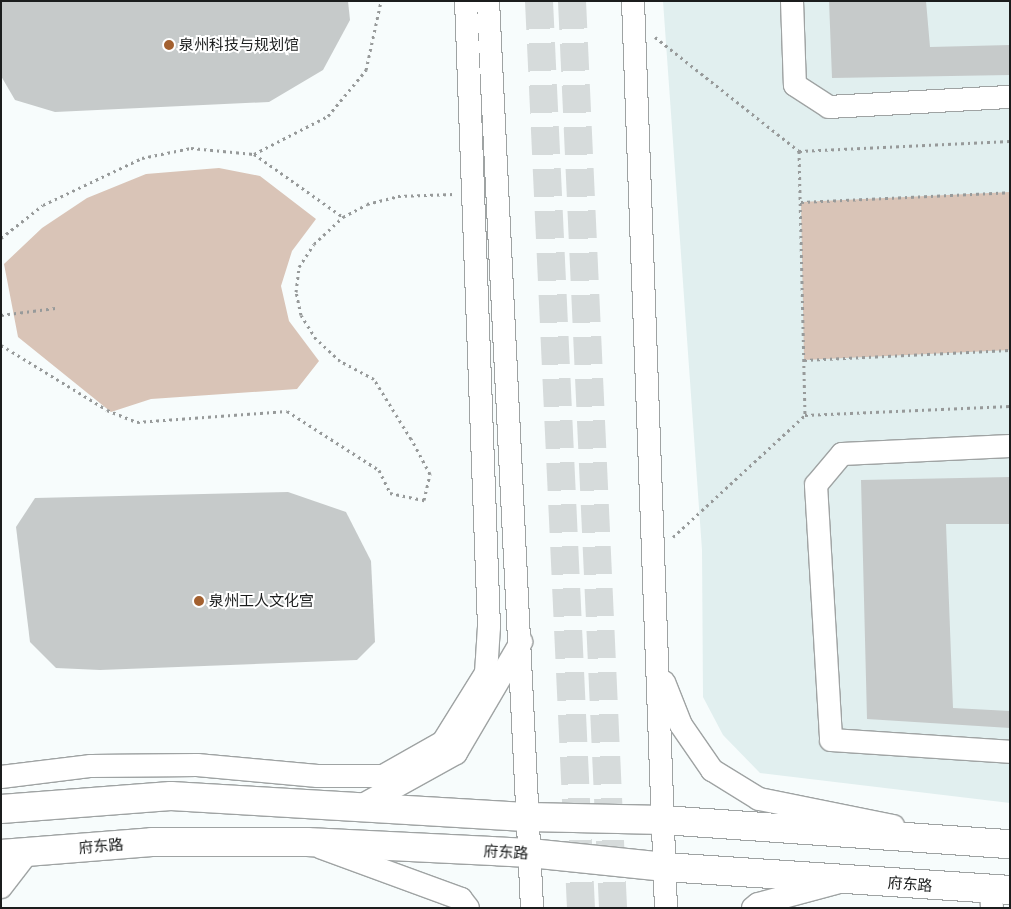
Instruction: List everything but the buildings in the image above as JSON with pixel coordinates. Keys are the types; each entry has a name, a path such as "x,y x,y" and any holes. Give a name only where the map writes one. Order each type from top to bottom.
{"main road":[{"path":"1,809 171,796 529,817 663,820 1010,844"},
{"name":"府东路","path":"1,854 152,842 307,842 530,853 665,867 847,879 998,896"}],"street":[{"path":"1,777 91,766 197,765 318,776 383,776 443,742 486,673 489,637 466,1"},
{"path":"488,1 521,642 532,908"},
{"path":"633,1 666,908"},
{"path":"792,1 795,85 829,107 1010,97"},
{"path":"1010,446 842,454 816,485 831,740 1010,752"},
{"path":"359,807 456,753 521,642"},
{"path":"657,664 681,725 712,770 759,799 968,841"},
{"path":"307,842 461,899 468,908"},
{"path":"1,887 28,852"},
{"path":"754,908 758,904 847,879"}],"path":[{"path":"254,154 328,116 366,70 381,1"},
{"path":"1,238 43,205 142,158 192,148 254,154 343,217"},
{"path":"799,151 805,415"},
{"path":"800,202 1010,192"},
{"path":"1,345 107,410 137,422 287,411 379,470 390,493 424,500 430,474 374,379 334,355 316,339 301,315 296,292 299,267 314,244 343,217 367,204 398,196 473,194"},
{"path":"1,315 56,308"},
{"path":"804,360 1010,350"}],"shaded area":[{"path":"663,1 1010,1 1010,803 760,773 723,735 703,697 702,550"},
{"path":"219,168 260,176 316,219 292,251 281,286 289,321 319,361 297,389 151,399 111,412 18,337 4,264 42,228 87,198 146,174"},
{"path":"1010,192 1010,350 804,360 801,202"}],"tunnel":[{"path":"539,1 581,908"},
{"path":"572,1 613,908"}],"place":[{"name":"泉州科技与规划馆","path":"169,45"},
{"name":"泉州工人文化宫","path":"199,601"}]}
